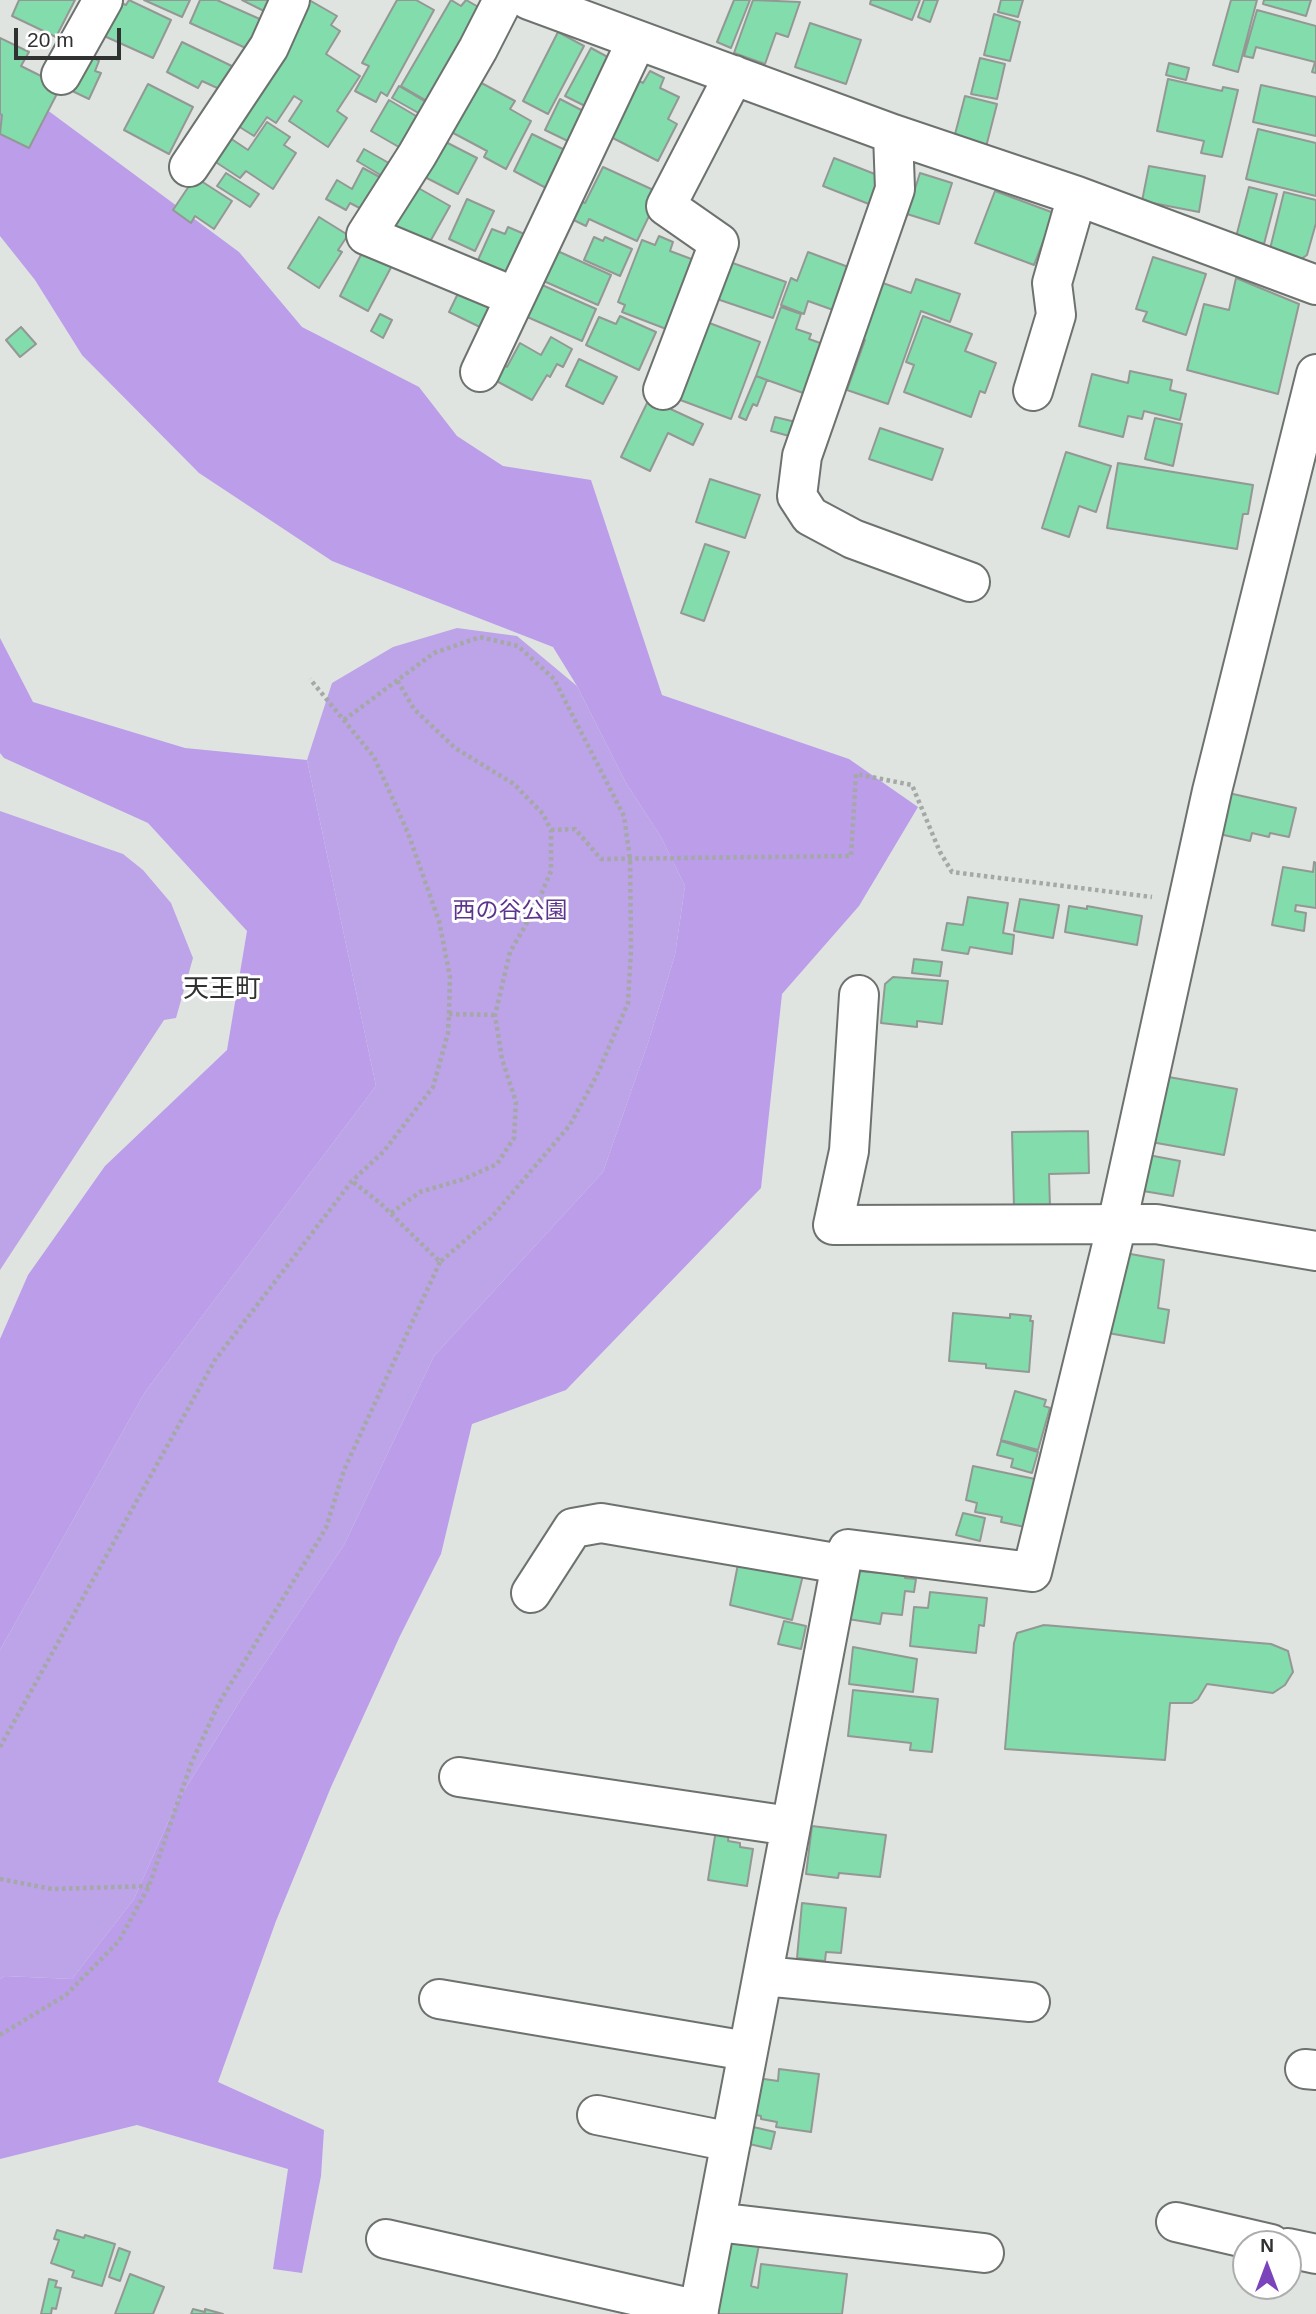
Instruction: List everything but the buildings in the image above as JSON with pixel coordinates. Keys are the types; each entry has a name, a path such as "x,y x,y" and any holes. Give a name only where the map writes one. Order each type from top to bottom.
{"street":[{"path":"61,75 103,0"},
{"path":"189,167 269,47 290,0"},
{"path":"503,0 417,155 366,234 515,297"},
{"path":"529,0 893,134 1077,196 1316,285"},
{"path":"480,372 637,40"},
{"path":"663,390 719,243 666,206 734,75"},
{"path":"893,134 895,188 802,456 797,496 810,516 853,539 970,582"},
{"path":"1033,391 1056,315 1052,284 1077,196"},
{"path":"386,2239 698,2312 841,1563 848,1549 1032,1572 1116,1224 1212,791 1316,374"},
{"path":"859,995 849,1151 833,1225 1156,1224 1316,1251"},
{"path":"531,1593 573,1528 601,1523 841,1563"},
{"path":"459,1777 790,1826"},
{"path":"764,1976 1030,2002"},
{"path":"439,1999 747,2051"},
{"path":"597,2115 731,2142"},
{"path":"716,2222 984,2253"},
{"path":"1176,2222 1232,2235"}],"path":[{"path":"0,2035 66,1995 119,1941 149,1886 191,1764 219,1703 326,1528 344,1470 440,1262 491,1219 570,1125 596,1077 628,1003 631,949 629,859 624,816 554,679 518,646 480,637 434,653 344,720"},
{"path":"0,1747 215,1360 352,1181 384,1151 433,1087 448,1033 449,1014 450,977 439,920 408,833 374,757 310,679"},
{"path":"391,1213 420,1192 464,1179 497,1164 514,1138 516,1102 502,1059 495,1015 510,952 535,909 551,871 551,830 543,814 514,784 455,748 414,709 397,680"},
{"path":"551,830 575,828 601,859 851,856 856,774 912,785 940,852 953,872 1187,901"},
{"path":"449,1014 495,1015"},
{"path":"352,1181 391,1213 440,1262"},
{"path":"0,1879 52,1889 149,1886"}],"green space":[{"name":"西の谷公園","path":"457,628 517,636 577,686 626,783 661,837 685,886 675,955 648,1043 603,1172 434,1356 344,1545 245,1693 177,1802 134,1899 72,1979 5,1976 0,1979 0,1650 145,1392 376,1086 307,760 332,683 393,647"},
{"path":"0,811 123,854 143,870 171,903 193,958 176,1018 164,1020 0,1270"}],"shaded area":[{"path":"0,75 239,252 302,327 419,387 457,436 503,466 591,480 662,695 849,759 918,807 859,906 782,994 761,1188 566,1390 472,1424 441,1554 331,1787 276,1921 218,2082 324,2130 321,2176 302,2273 273,2269 288,2169 137,2125 0,2159 0,1979 5,1976 72,1979 134,1899 177,1802 245,1693 344,1545 434,1356 603,1172 675,955 685,886 661,837 626,783 577,686 553,647 332,561 199,473 82,355 35,280 0,236"},
{"path":"0,638 33,702 185,748 307,760 376,1086 145,1392 0,1650 0,1339 28,1275 105,1166 227,1050 247,931 148,823 4,758 0,753"}],"district":[{"name":"天王町","path":"222,990"}]}
